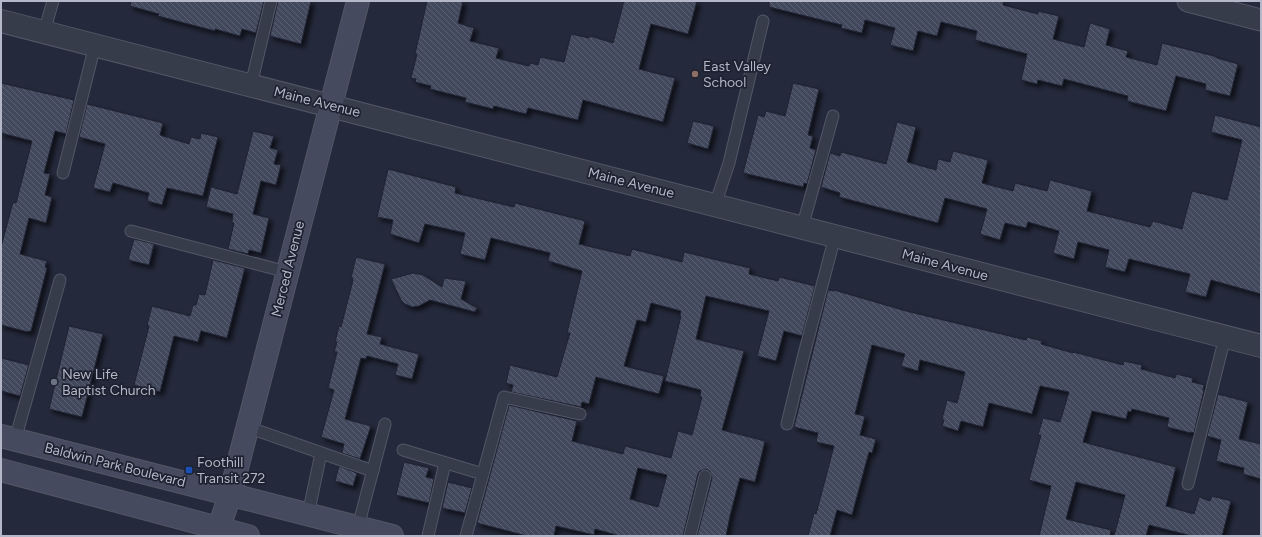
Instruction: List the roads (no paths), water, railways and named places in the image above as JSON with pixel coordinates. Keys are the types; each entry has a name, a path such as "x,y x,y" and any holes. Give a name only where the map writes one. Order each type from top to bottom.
{"main road":[{"name":"Merced Avenue","path":"217,532 230,495 358,1"},
{"name":"Baldwin Park Boulevard","path":"8,438 392,536"},
{"path":"1,470 217,532 248,536"}],"street":[{"path":"1188,1 1261,20"},
{"name":"Maine Avenue","path":"1,21 1261,346"}],"lane":[{"path":"44,32 53,1"},
{"path":"251,85 271,1"},
{"path":"715,205 729,163 763,21"},
{"path":"63,173 95,45"},
{"path":"802,228 833,116"},
{"path":"131,231 287,272"},
{"path":"788,424 803,358 835,236"},
{"path":"8,438 60,280"},
{"path":"1188,484 1224,337"},
{"path":"466,536 504,397 580,414"},
{"path":"358,527 385,424"},
{"path":"247,428 373,471"},
{"path":"402,450 483,474"},
{"path":"308,515 321,453"},
{"path":"428,536 445,463"},
{"path":"690,536 705,476"}],"place":[{"name":"East Valley School","path":"695,74"},
{"name":"New Life Baptist Church","path":"54,382"},
{"name":"Foothill Transit 272","path":"189,470"}]}
